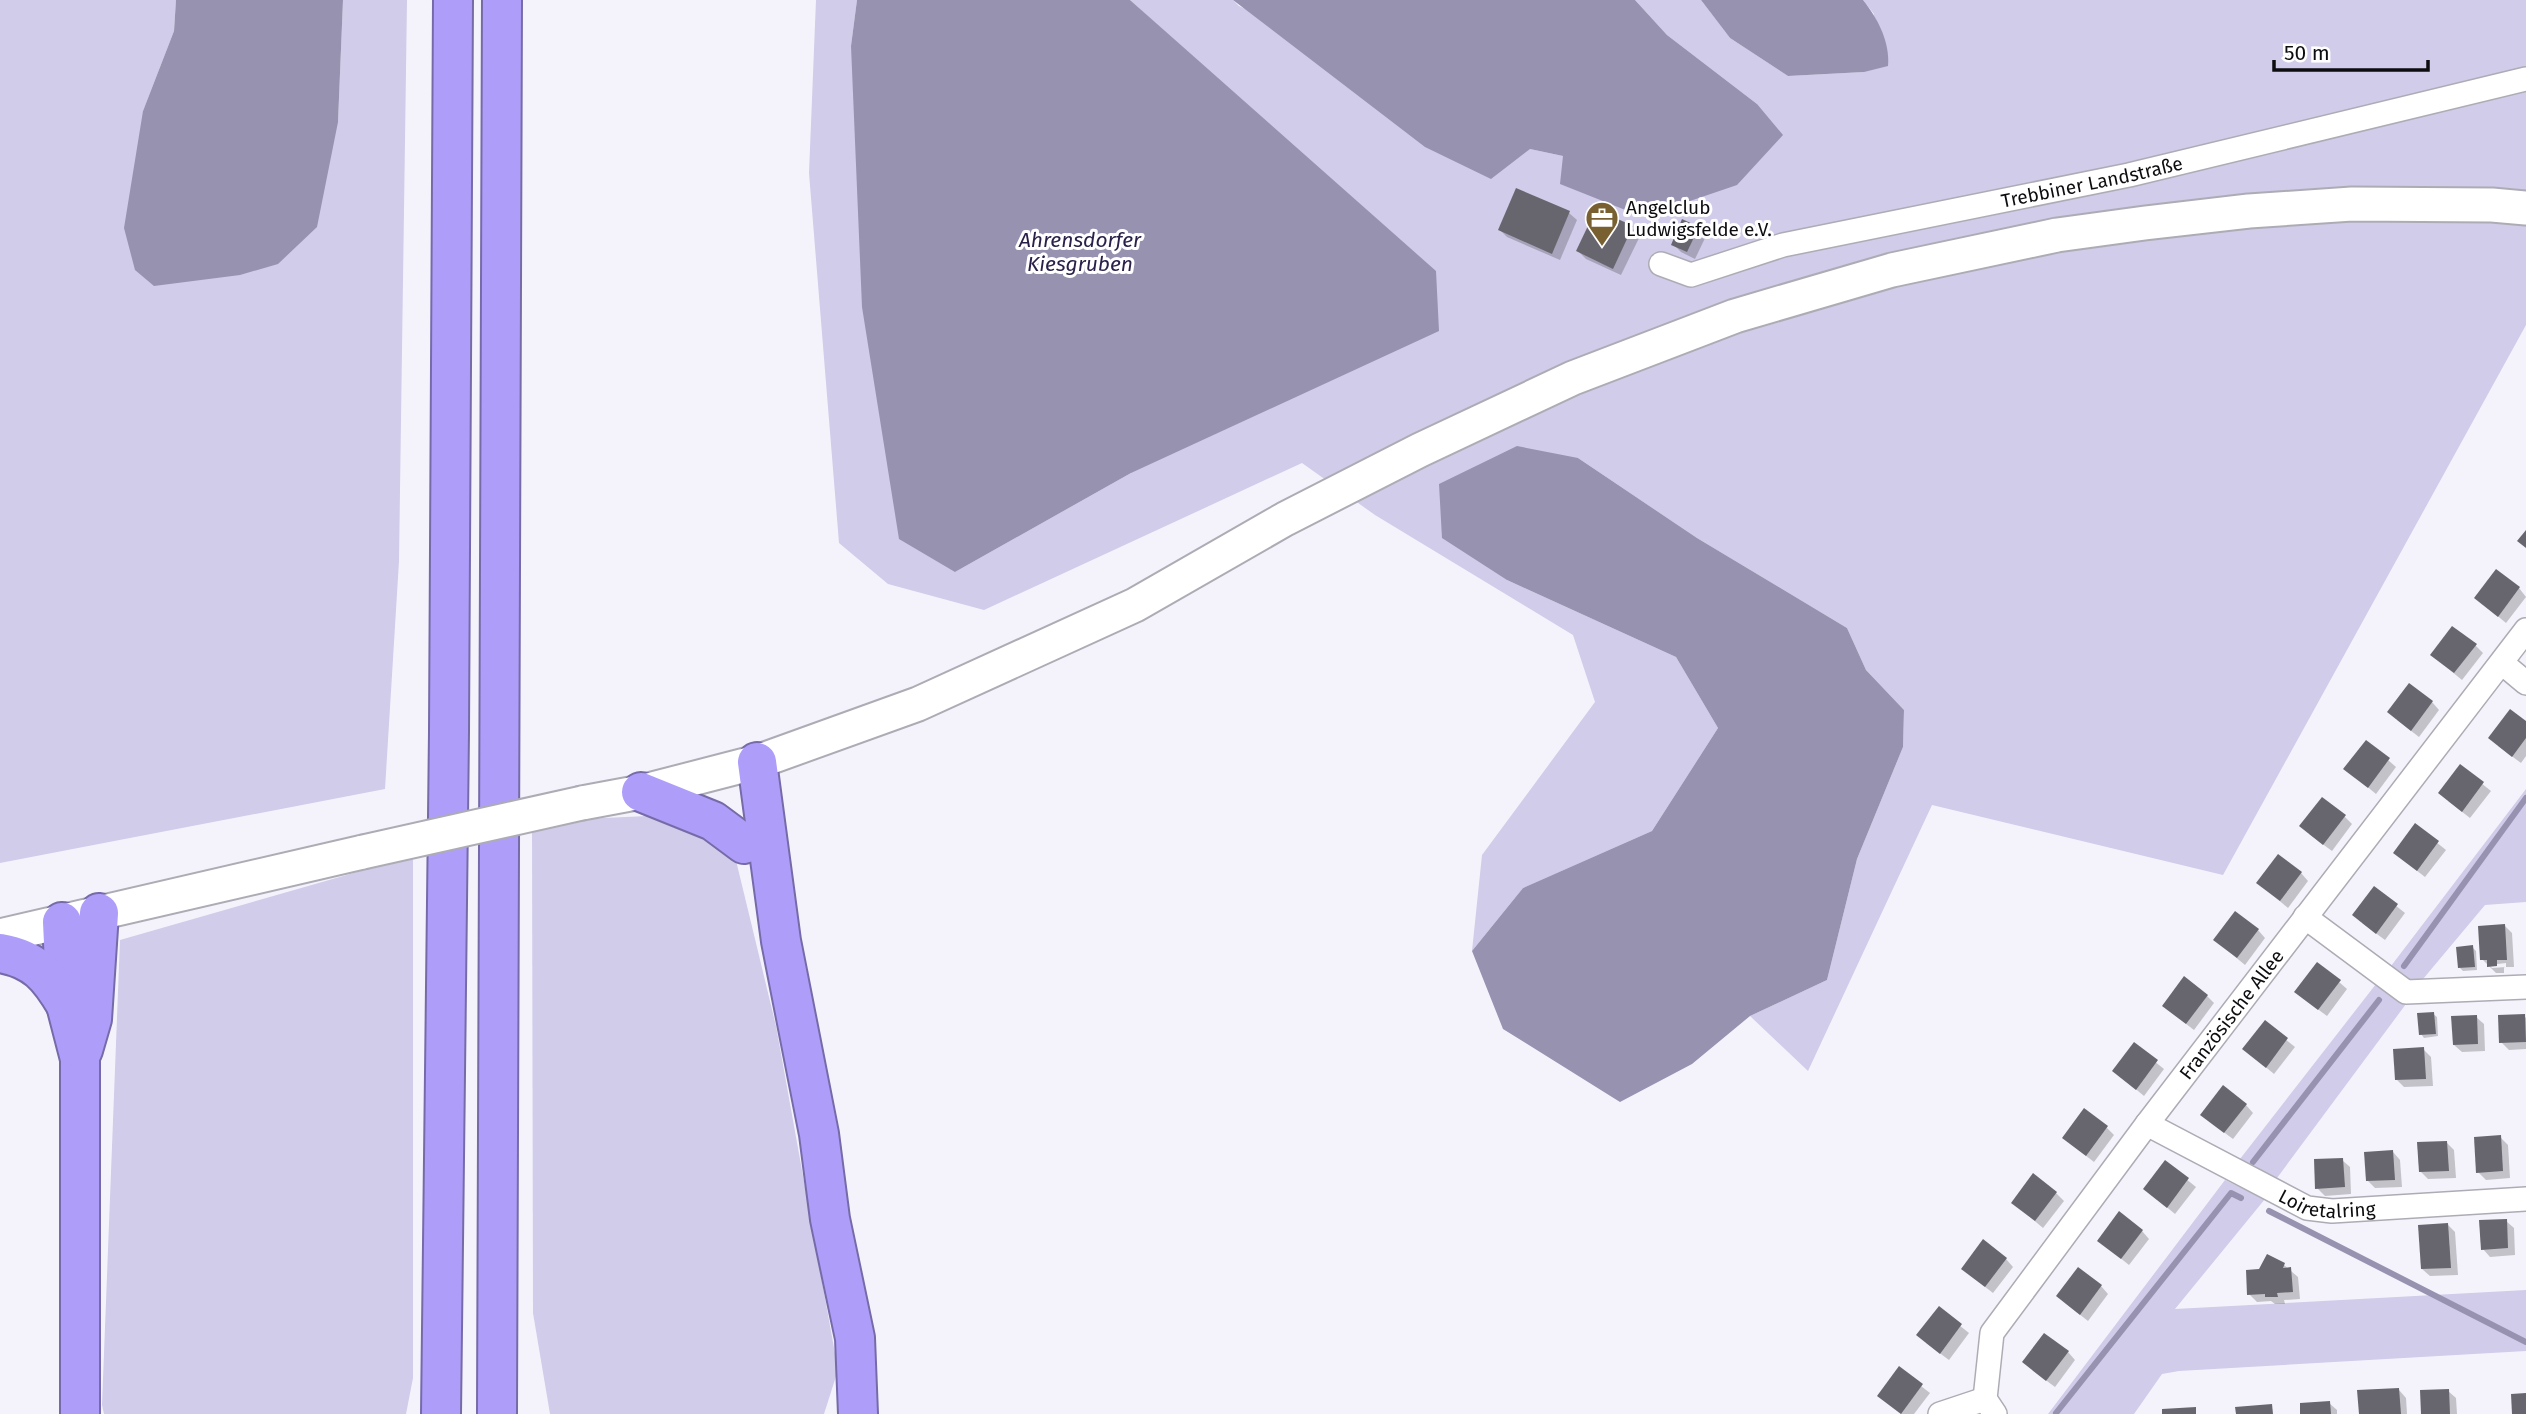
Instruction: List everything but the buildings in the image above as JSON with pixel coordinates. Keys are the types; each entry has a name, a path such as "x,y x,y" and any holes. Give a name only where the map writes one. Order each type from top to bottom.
{"highway":[{"path":"441,1414 453,0"},
{"path":"497,1414 502,0"},
{"path":"744,766 744,844"},
{"path":"744,766 819,1134 830,1219 855,1338 854,1403"},
{"path":"641,792 713,821 744,844 756,865 781,941"},
{"path":"80,1059 92,1019 99,913"},
{"path":"62,922 66,1005 80,1059 79,1414"},
{"path":"0,953 34,964 54,984 66,1005"},
{"path":"499,1263 518,1391 525,1414"},
{"path":"430,1414 442,1366"}],"main road":[{"path":"0,936 363,852 641,792 744,766 918,704 1135,605 1285,519 1420,450 1573,378 1735,316 1892,270 2069,233 2249,211 2352,204 2492,205 2526,208"}],"street":[{"name":"Trebbiner Landstraße","path":"1661,264 1691,275 1783,245 2129,175 2526,79"},
{"name":"Französische Allee","path":"1990,1406 1992,1333 2147,1124 2526,630"},
{"path":"2502,663 2526,683"},
{"path":"2305,917 2406,992 2526,987"},
{"name":"Loiretalring","path":"2147,1124 2307,1208 2332,1210 2526,1199"},
{"path":"1940,1414 1990,1406"}],"shaded area":[{"path":"0,0 176,0 174,31 143,111 338,122 343,0 407,0 399,561 385,789 0,863"},
{"path":"816,0 857,0 851,46 955,572 1131,473 1215,77 1130,0 1233,0 1239,6 1530,149 1563,156 1757,104 1667,35 1635,0 1701,0 1730,38 1788,76 1864,72 1874,14 1863,0 2526,0 2526,325 2223,875 1932,805 1808,1071 1750,1016 1827,980 1857,859 1903,747 1904,710 1866,670 1847,628 1697,538 1578,458 1507,580 1676,657 1718,728 1652,831 1523,888 1472,951 1482,855 1595,702 1573,635 1375,515 1302,463 984,610 888,584 839,543 809,173"},
{"path":"2526,789 2526,902 2485,905 2418,985 2391,966"},
{"path":"669,815 733,848 776,1026 838,1370 824,1414 550,1414 533,1313 532,828 582,819"},
{"path":"413,856 413,1378 406,1414 104,1414 102,1405 120,940"},
{"path":"2376,984 2406,1004 2277,1178 2240,1159"},
{"path":"2225,1180 2265,1199 2175,1309 2526,1290 2526,1351 2179,1371 2162,1374 2134,1414 2048,1414"}],"water":[{"path":"176,0 343,0 338,122 317,227 278,264 240,275 154,286 135,270 124,228 143,111 174,31"},
{"name":"Ahrensdorfer Kiesgruben","path":"857,0 1130,0 1436,271 1439,331 1131,473 955,572 899,539 862,307 851,46"},
{"path":"1233,0 1635,0 1667,35 1757,104 1783,135 1737,185 1643,217 1560,184 1563,156 1530,149 1491,179 1425,147"},
{"path":"1701,0 1863,0 1882,31 1888,66 1864,72 1788,76 1730,38"},
{"path":"1517,446 1578,458 1697,538 1847,628 1866,670 1904,710 1903,747 1857,859 1827,980 1750,1016 1692,1064 1620,1102 1503,1029 1472,951 1523,888 1652,831 1718,728 1676,657 1507,580 1442,538 1439,484"}],"waterway":[{"path":"2404,966 2526,798"},
{"path":"2253,1162 2379,1000"},
{"path":"2056,1413 2231,1193 2241,1198"},
{"path":"2269,1211 2526,1342"}],"place":[{"name":"Angelclub Ludwigsfelde e.V.","path":"1602,248"}]}
